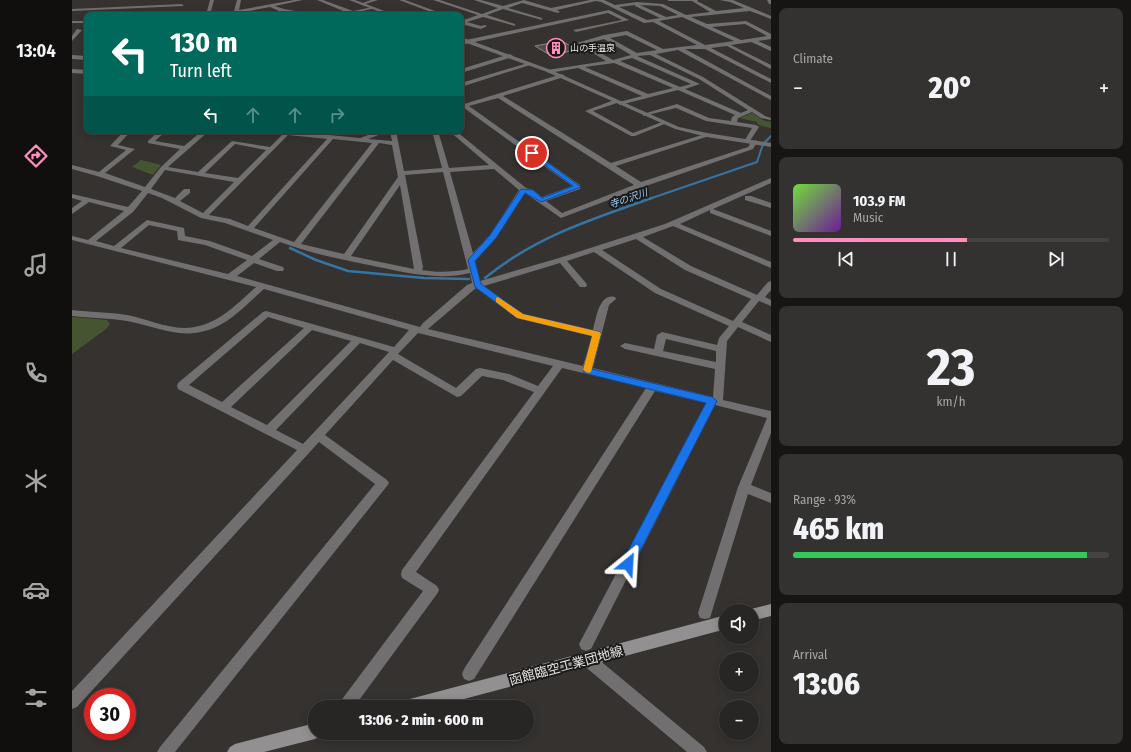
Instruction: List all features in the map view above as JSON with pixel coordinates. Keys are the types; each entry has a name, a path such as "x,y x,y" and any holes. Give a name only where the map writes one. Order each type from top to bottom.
{"main road":[{"path":"759,613 771,610"},
{"name":"函館臨空工業団地線","path":"432,700 719,624"},
{"path":"235,752 308,733"}],"street":[{"path":"209,12 212,0"},
{"path":"239,0 240,12"},
{"path":"247,12 290,1 301,0"},
{"path":"319,0 353,12 373,8"},
{"path":"351,0 384,12"},
{"path":"362,4 376,0"},
{"path":"400,0 435,12"},
{"path":"437,0 513,25"},
{"path":"476,0 540,19"},
{"path":"551,10 596,0 602,1 646,22 685,16 752,9"},
{"path":"669,0 695,0 715,13"},
{"path":"721,0 731,1 771,18"},
{"path":"464,22 522,1 565,14 573,19"},
{"path":"614,7 634,4 661,5 740,42"},
{"path":"634,4 666,19"},
{"path":"72,10 182,5"},
{"path":"271,6 284,12 289,10 295,12"},
{"path":"257,9 262,12"},
{"path":"464,41 609,11 626,20"},
{"path":"518,17 525,14"},
{"path":"576,30 637,18"},
{"path":"504,22 511,20"},
{"path":"656,21 771,81"},
{"path":"72,22 84,22"},
{"path":"464,22 481,28 486,26"},
{"path":"706,26 746,22 771,37"},
{"path":"72,39 79,30"},
{"path":"662,51 628,32 580,43 613,61 740,115"},
{"path":"604,37 634,56 696,84 618,102 588,111 633,135 664,124"},
{"path":"549,71 613,61 662,51 706,48 771,37"},
{"path":"752,40 771,49"},
{"path":"464,41 510,56 562,76 664,124 707,135 754,141 770,145"},
{"path":"729,46 771,67"},
{"path":"680,49 771,98"},
{"path":"652,53 701,78 763,117 769,119"},
{"path":"464,70 510,56"},
{"path":"72,57 84,58"},
{"path":"464,84 530,64"},
{"path":"578,66 647,96"},
{"path":"464,67 474,67"},
{"path":"72,71 84,72"},
{"path":"605,78 616,74"},
{"path":"464,106 562,76"},
{"path":"500,96 640,185"},
{"path":"456,134 523,190 530,192 561,216 640,185 751,148 754,141 756,128 708,120 677,106 645,115"},
{"path":"464,107 578,187 541,200"},
{"path":"734,124 735,117 753,110"},
{"path":"100,174 132,149 113,146 125,134"},
{"path":"159,134 150,142 185,148"},
{"path":"90,242 130,210 163,168 202,134"},
{"path":"204,216 286,134"},
{"path":"295,134 395,143"},
{"path":"358,140 377,134"},
{"path":"394,134 419,267 417,272"},
{"path":"436,134 477,285 520,316 597,334"},
{"path":"610,166 707,135"},
{"path":"249,229 332,137"},
{"path":"296,244 377,141"},
{"path":"200,174 234,142 272,149"},
{"path":"72,167 100,174 175,202 204,216 227,221 296,244 309,250 428,274 456,274 473,270"},
{"path":"346,257 401,175 495,167"},
{"path":"163,168 240,181"},
{"path":"72,702 394,353 470,287 596,250 668,226 771,180"},
{"path":"471,260 493,236 523,190"},
{"path":"175,202 187,191"},
{"path":"72,196 130,210"},
{"path":"748,198 771,206"},
{"path":"72,212 88,200"},
{"path":"713,211 771,234"},
{"path":"116,248 147,222 181,230 181,238 207,244 255,259 280,269"},
{"path":"672,223 771,265"},
{"path":"637,236 688,268 771,303"},
{"path":"72,238 230,277 419,330 715,402 771,414"},
{"path":"230,277 279,239"},
{"path":"596,250 658,291 771,339"},
{"path":"562,260 583,285"},
{"path":"586,644 715,402 721,367 722,340 771,284"},
{"path":"72,313 127,318 168,330 191,331 206,327 219,321 263,286"},
{"path":"587,371 605,304 612,299"},
{"path":"306,450 182,386 266,314 358,339 394,353 457,393 480,372 506,377 541,391"},
{"path":"224,407 311,326"},
{"path":"658,353 662,334 722,350"},
{"path":"269,430 358,339"},
{"path":"625,346 721,367"},
{"path":"350,700 432,590 407,574 560,364"},
{"path":"469,674 652,386"},
{"path":"705,614 733,518 771,420"},
{"path":"165,752 383,483 318,435"},
{"path":"744,487 771,498"},
{"path":"587,659 699,752"}],"green space":[{"path":"752,113 765,121 771,122 771,128 758,125 757,122 739,118"},
{"path":"141,160 161,165 153,175 132,167"},
{"path":"72,317 107,320 110,324 106,329 72,354"}],"building":[{"name":"山の手温泉","path":"562,41 577,50 550,55 535,46"}],"waterway":[{"name":"寺の沢川","path":"649,199 757,162 763,144 771,136"},
{"name":"寺の沢川","path":"485,278 524,251 544,240 565,230 652,198"},
{"name":"寺の沢川","path":"290,248 316,260 348,271 424,278 469,279"}],"slow traffic":[{"path":"498,300 520,316 597,334 588,370"}],"place":[{"name":"山の手温泉","path":"556,48"}],"route":[{"path":"532,153 578,187 541,200 530,192 523,190 493,236 471,260 477,285 520,316 597,334 587,371 712,401 628,564"}]}
